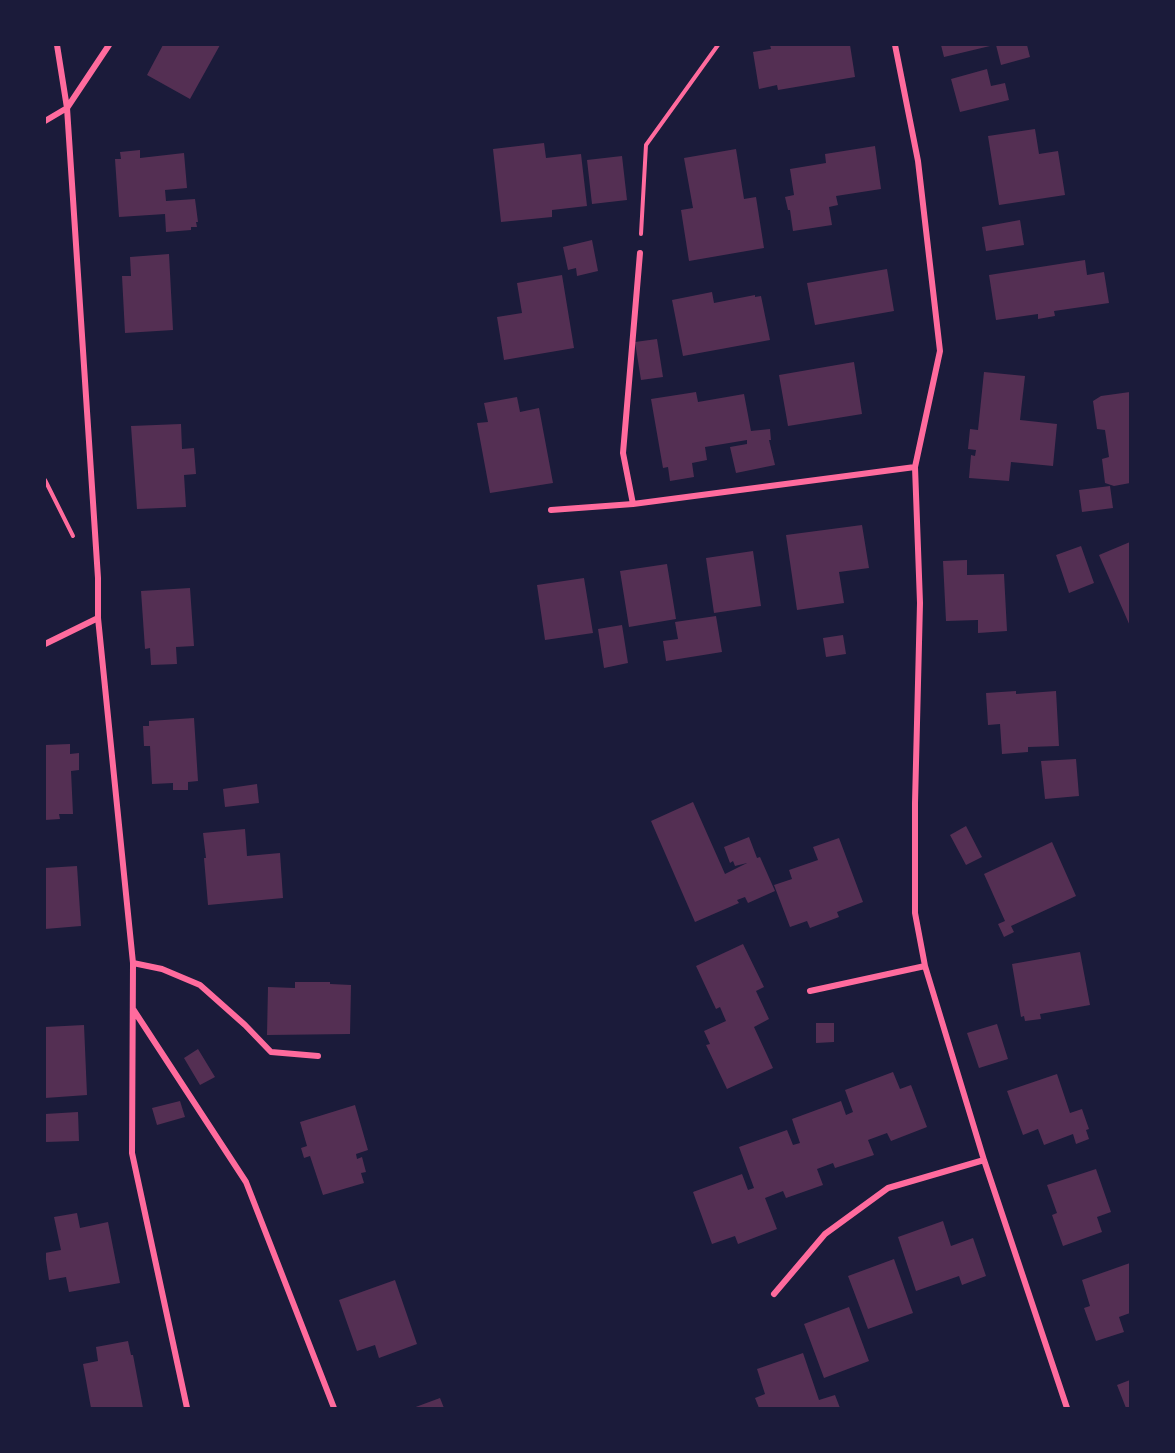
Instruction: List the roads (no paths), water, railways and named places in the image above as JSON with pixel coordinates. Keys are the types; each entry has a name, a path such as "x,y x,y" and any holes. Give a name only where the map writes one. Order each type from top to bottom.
{"street":[{"path":"57,45 67,108 98,578 98,618 133,963 132,1153 187,1408"},
{"path":"45,121 67,108 109,45"},
{"path":"895,45 918,161 940,351 915,467 920,603 915,913 925,966 984,1160 1067,1408"},
{"path":"633,504 623,453 640,252"},
{"path":"551,510 633,504 915,467"},
{"path":"45,644 98,618"},
{"path":"133,963 162,969 200,984 271,1052 318,1056"},
{"path":"810,991 925,966"},
{"path":"133,1008 246,1182 334,1408"},
{"path":"774,1294 825,1234 888,1188 984,1160"}]}
